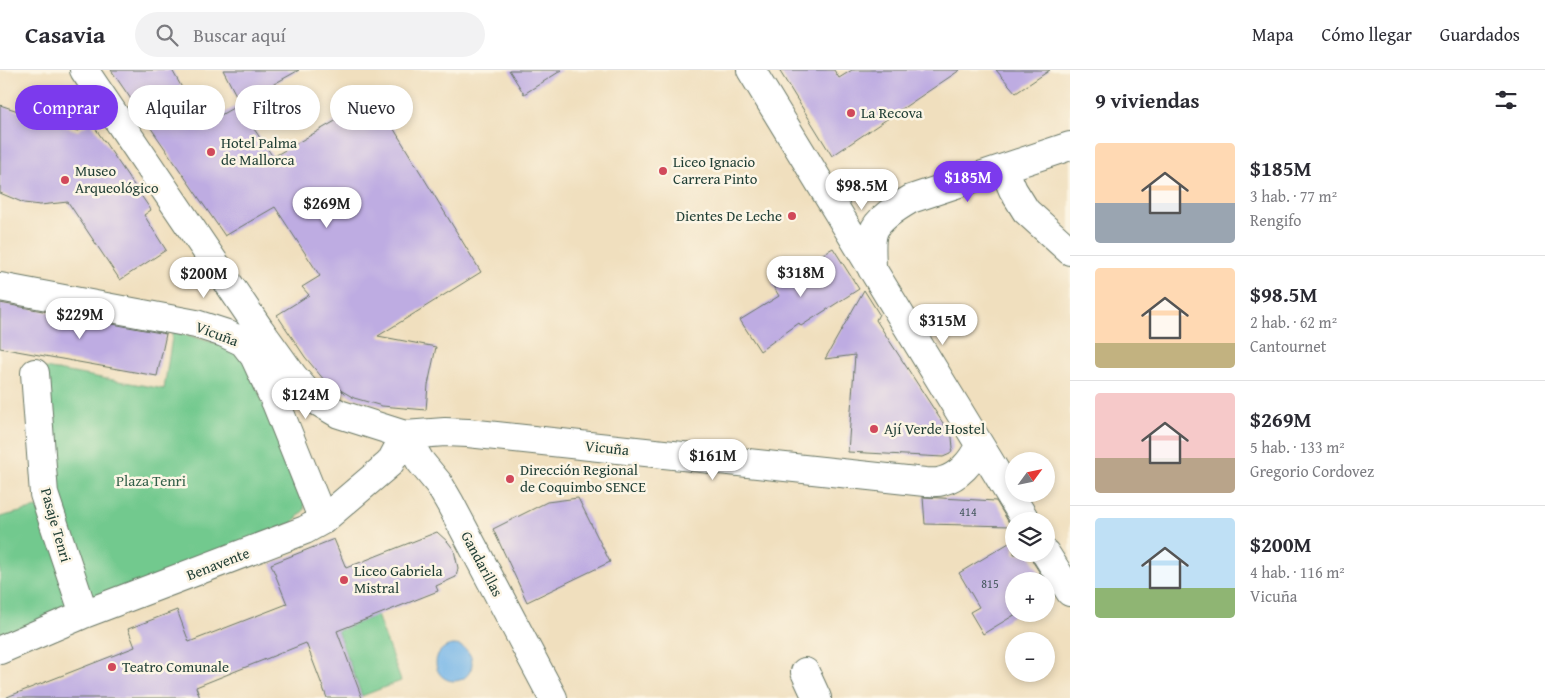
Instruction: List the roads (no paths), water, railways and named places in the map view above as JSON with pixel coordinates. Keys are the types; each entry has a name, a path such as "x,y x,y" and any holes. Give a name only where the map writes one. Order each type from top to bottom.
{"street":[{"name":"Vicuña","path":"84,70 293,376 312,398 339,414 405,435 445,432 468,433 925,482 942,481 954,476 974,459 979,446"},
{"path":"751,70 1020,512"},
{"path":"872,269 873,232 894,209 911,199 1070,146"},
{"path":"1004,169 1013,190 1026,210 1070,251"},
{"path":"196,324 220,315 230,300 229,283"},
{"name":"Vicuña","path":"0,287 196,324 224,333 243,342 254,356 323,520"},
{"name":"Pasaje Tenri","path":"35,373 44,494 84,614"},
{"name":"Benavente","path":"0,650 84,614 305,530 323,520 390,463 405,435"},
{"name":"Gandarillas","path":"405,435 420,461 439,484 553,698"},
{"path":"1051,562 1070,592"},
{"path":"805,672 817,698"}],"water":[{"path":"454,645 461,646 467,650 471,656 471,670 467,676 461,680 454,681 447,680 441,676 437,670 436,663 437,656 441,650 447,646"}],"place":[{"name":"La Recova","path":"851,113"},
{"name":"Hotel Palma de Mallorca","path":"211,152"},
{"name":"Liceo Ignacio Carrera Pinto","path":"663,171"},
{"name":"Museo Arqueológico","path":"65,180"},
{"name":"Dientes De Leche","path":"792,216"},
{"name":"Ají Verde Hostel","path":"874,429"},
{"name":"Dirección Regional de Coquimbo SENCE","path":"510,479"},
{"name":"Liceo Gabriela Mistral","path":"344,580"},
{"name":"Teatro Comunale","path":"112,667"}],"park label":[{"name":"Plaza Tenri","path":"151,481"}]}
